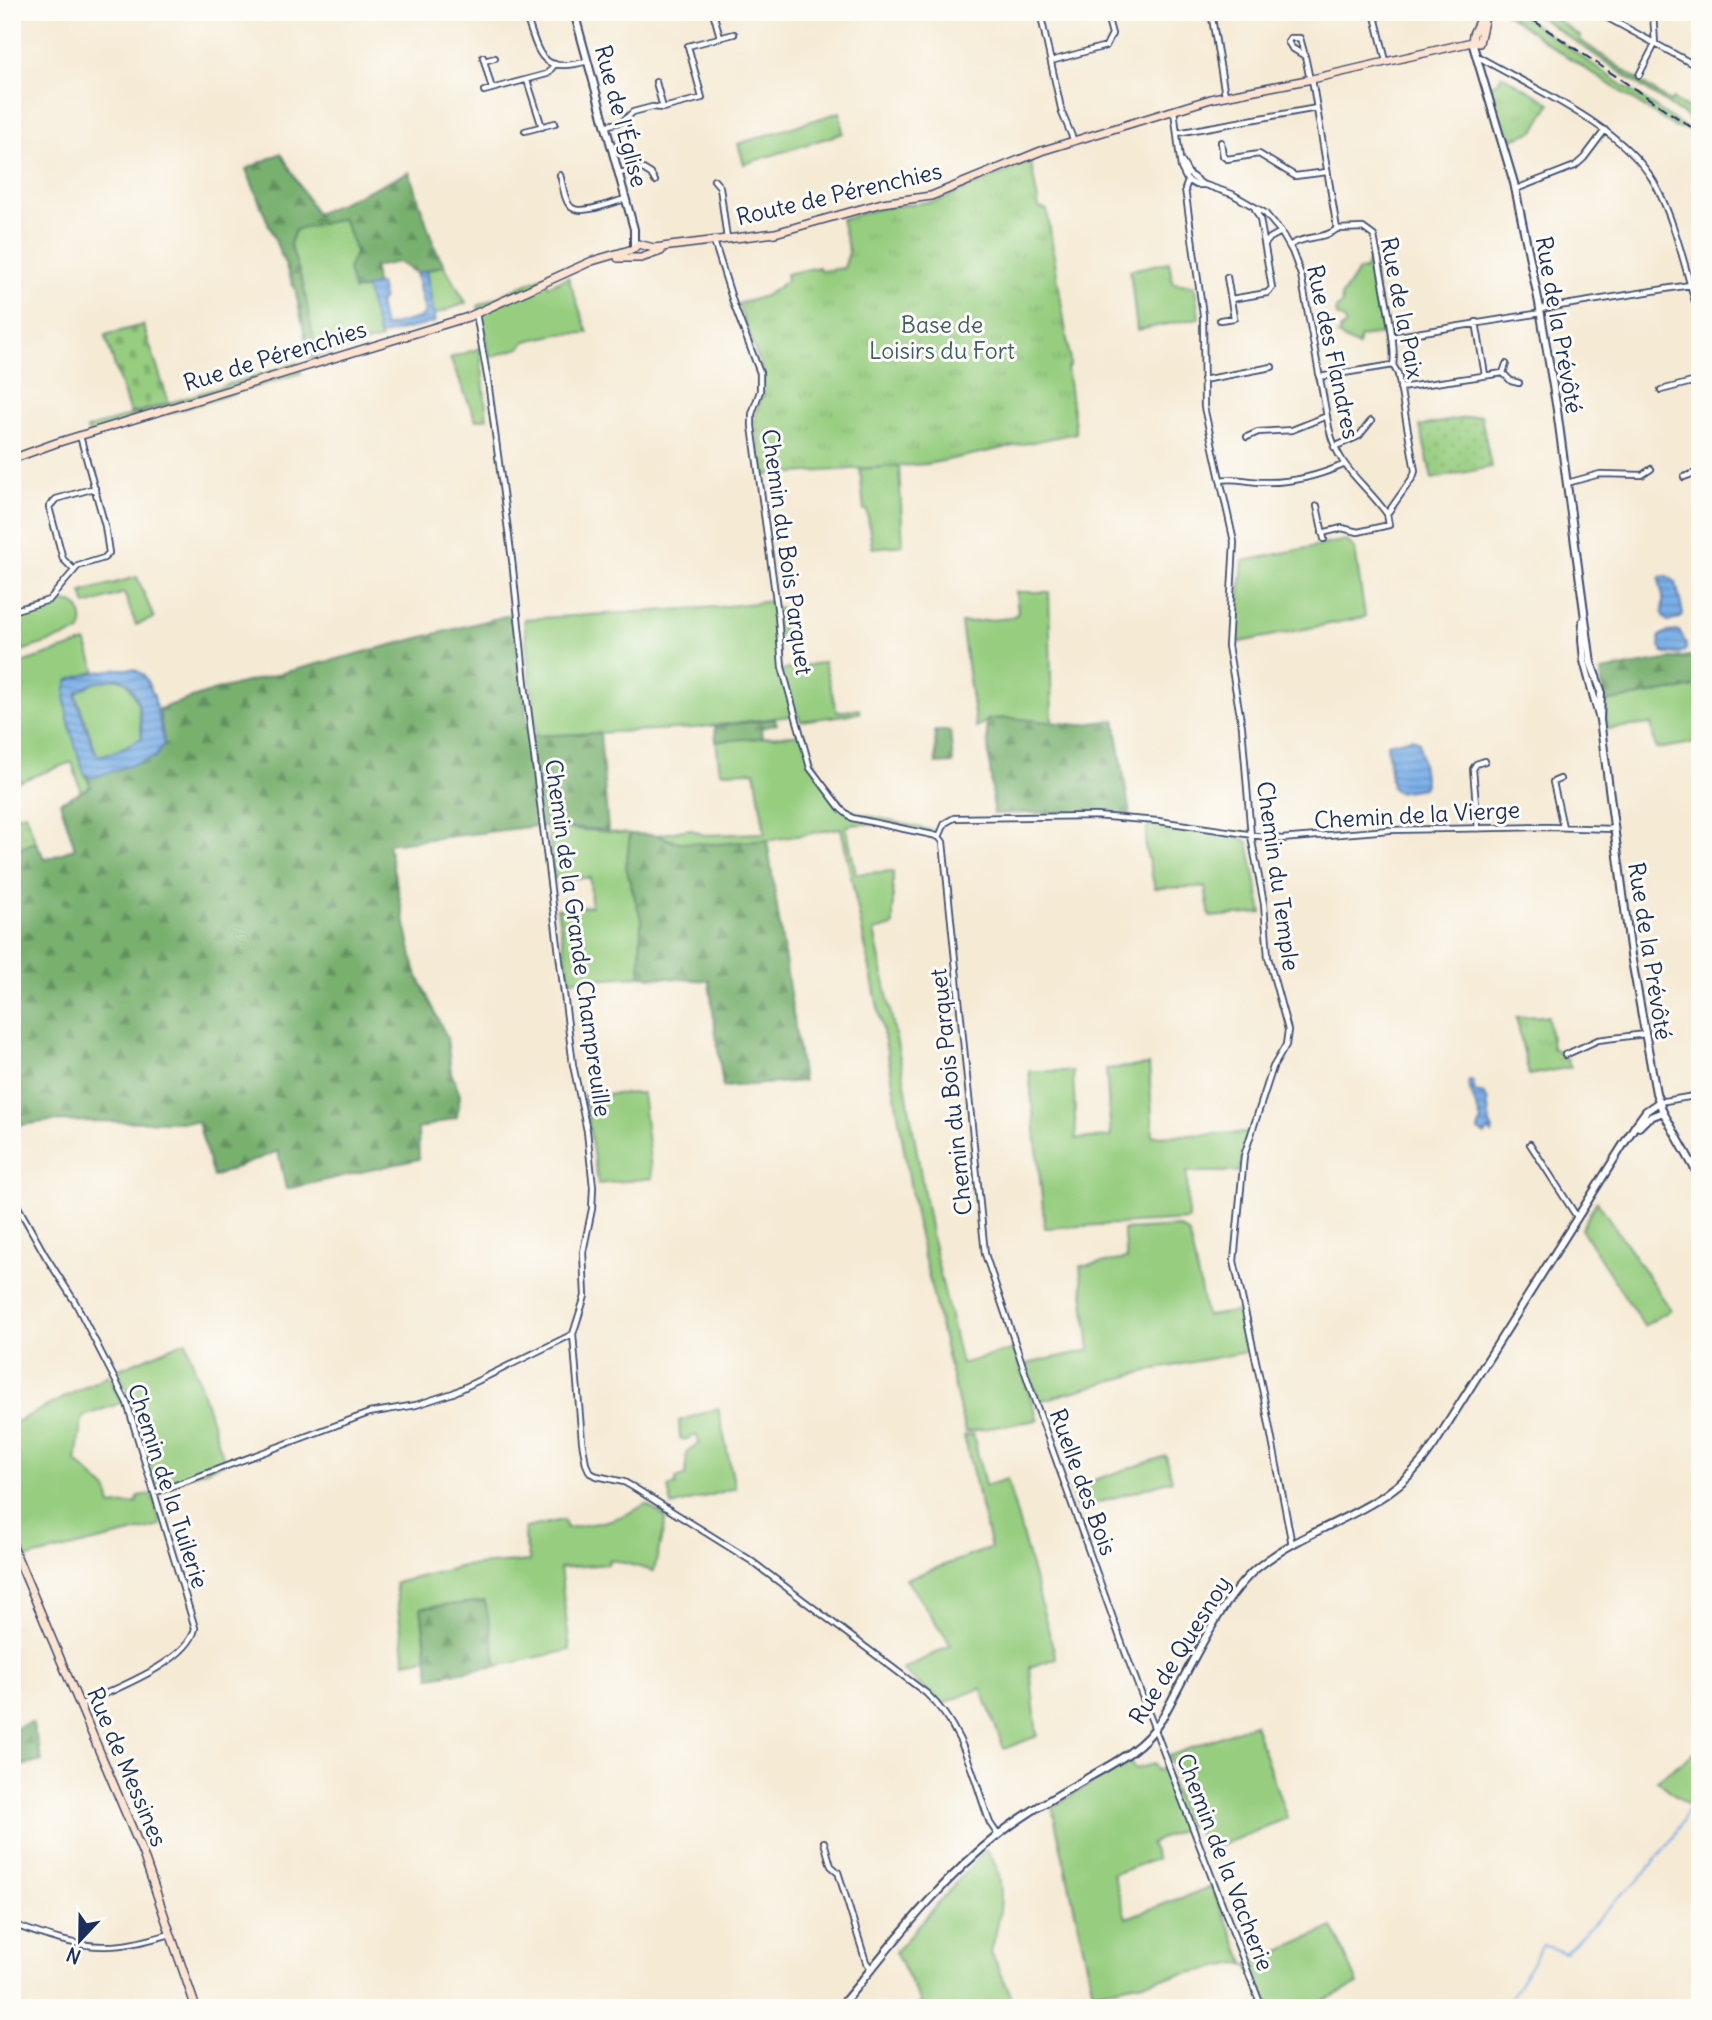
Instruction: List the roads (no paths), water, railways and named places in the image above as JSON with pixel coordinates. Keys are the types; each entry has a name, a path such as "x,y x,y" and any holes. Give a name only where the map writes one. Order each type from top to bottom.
{"main road":[{"path":"1074,141 1225,95 1311,80 1475,42 1484,12"},
{"name":"Route de Pérenchies","path":"546,281 638,247 727,240 779,232 864,208 931,196 1030,155 1074,141"},
{"name":"Route de Pérenchies","path":"582,266 618,258 641,257 689,244"},
{"path":"638,247 646,251 641,257 634,255 638,247"},
{"name":"Rue de Pérenchies","path":"12,458 476,313 546,281"},
{"name":"Rue de Messines","path":"12,1545 133,1828 196,2008"}],"street":[{"path":"524,12 538,52 555,64 568,66 588,61"},
{"path":"713,12 720,37"},
{"path":"1040,12 1063,118 1074,141"},
{"path":"1051,61 1106,46 1112,34 1106,12"},
{"path":"1211,12 1225,95"},
{"path":"1374,12 1386,62"},
{"path":"1597,12 1700,68"},
{"path":"1639,75 1656,44 1653,12"},
{"name":"Rue de l'Église","path":"576,13 638,247"},
{"path":"606,126 625,121 633,112 702,98 688,46 734,34"},
{"path":"1289,246 1299,240 1331,233 1337,229 1311,80 1305,56 1300,38 1290,38 1288,43 1291,48 1305,56"},
{"path":"1475,42 1476,55 1605,130 1634,155 1654,183 1667,211 1700,319"},
{"name":"Rue de la Prévôté","path":"1476,55 1515,189 1541,311 1593,671 1601,690 1600,720 1625,912 1658,1102 1700,1178"},
{"path":"492,89 483,59 495,58"},
{"path":"484,91 549,74 555,64"},
{"path":"527,80 542,127"},
{"path":"656,82 663,108"},
{"path":"1177,133 1317,108"},
{"path":"1174,110 1181,170 1193,182"},
{"path":"525,131 555,124"},
{"path":"1515,189 1575,166 1605,130"},
{"path":"1221,142 1223,156 1227,159 1259,154 1295,176 1327,172"},
{"path":"618,173 643,169 651,174 655,181"},
{"path":"560,175 568,204 576,211 625,199"},
{"path":"714,180 720,187 727,240"},
{"name":"Rue des Flandres","path":"1193,182 1236,195 1268,216 1281,232 1301,275 1334,447 1343,465 1387,514"},
{"name":"Chemin du Temple","path":"1193,182 1186,199 1203,315 1203,380 1207,428 1234,542 1228,646 1242,727 1251,836 1264,904 1268,957 1289,1034 1285,1048 1273,1067 1244,1156 1234,1265 1263,1393 1292,1546"},
{"path":"1231,299 1271,290 1260,219 1254,206"},
{"name":"Rue de la Paix","path":"1337,229 1361,228 1373,234 1392,337 1395,358 1392,365 1398,373 1415,471 1387,514"},
{"path":"1264,245 1281,232"},
{"path":"1263,235 1270,238"},
{"name":"Chemin du Bois Parquet","path":"714,241 736,312 760,373 760,391 751,422 778,609 782,667 810,768 841,809 852,818 939,837 943,842 984,1245"},
{"path":"1220,320 1234,318 1227,277"},
{"path":"1392,337 1690,285"},
{"name":"Chemin de la Grande Champreuille","path":"476,313 487,371 512,560 573,1065 586,1121 592,1167 592,1204 583,1252 586,1290 582,1311 573,1334 582,1441 589,1471 597,1476 628,1484 759,1566 930,1697 948,1717 961,1741 990,1824 998,1835"},
{"path":"1476,323 1485,375"},
{"path":"1503,373 1506,364"},
{"path":"1319,377 1392,365"},
{"path":"1203,380 1272,367"},
{"path":"1400,388 1503,373"},
{"path":"1503,373 1509,380 1519,383"},
{"path":"1661,390 1700,380"},
{"path":"1247,437 1255,433 1293,430 1326,416"},
{"path":"1334,447 1359,436 1371,421"},
{"path":"12,611 50,600 80,565 106,557 110,551 80,436"},
{"path":"1220,480 1230,478 1282,482 1313,477 1343,465"},
{"path":"1567,484 1600,474 1642,475 1651,469"},
{"path":"1684,477 1700,471"},
{"path":"74,570 64,559 49,507 56,499 95,488"},
{"path":"1317,506 1324,539"},
{"path":"1322,533 1342,528 1357,532 1389,525 1387,514"},
{"path":"1478,829 1473,769 1476,764 1485,761"},
{"path":"1560,779 1553,782 1563,827"},
{"name":"Chemin de la Vierge","path":"939,837 945,823 954,818 1037,815 1158,821 1281,839 1357,831 1563,827 1615,829"},
{"path":"1565,1055 1595,1041 1645,1034"},
{"path":"1658,1102 1700,1095"},
{"name":"Rue de Quesnoy","path":"839,2008 952,1876 998,1835 1020,1818 1124,1757 1154,1730 1232,1595 1258,1568 1292,1546 1375,1503 1411,1476 1430,1451 1643,1115 1658,1102"},
{"name":"Rue de Quesnoy","path":"1618,1155 1645,1120 1663,1112"},
{"path":"1530,1144 1578,1218"},
{"name":"Chemin de la Tuilerie","path":"12,1196 75,1302 125,1397 195,1625 194,1633 187,1644 156,1669 80,1705"},
{"name":"Ruelle des Bois","path":"984,1245 1032,1393 1154,1730"},
{"path":"154,1493 369,1413 416,1405 453,1393 573,1334"},
{"name":"Chemin de la Vacherie","path":"1154,1730 1262,2008"},
{"path":"824,1842 831,1866 838,1872 866,1962 872,1969"},
{"path":"12,1924 67,1941 100,1947 131,1944 171,1934"}],"water":[{"path":"426,271 435,322 379,336 366,288 380,284 383,297 379,304 384,327 419,318 425,313 416,273"},
{"path":"1667,576 1676,582 1683,614 1669,622 1663,615 1660,580 1660,577"},
{"path":"1679,631 1686,643 1686,650 1677,654 1665,654 1660,647 1659,636"},
{"path":"133,669 144,675 154,696 164,743 156,757 92,778 84,773 69,725 65,699 69,680 91,673","holes":["119,678 126,682 138,704 142,738 117,751 99,756 95,752 76,699 77,692 94,683"]},
{"path":"1412,738 1419,742 1425,784 1423,788 1397,792 1392,788 1387,744"},
{"path":"1470,1080 1475,1092 1484,1094 1487,1098 1492,1134 1489,1130 1485,1135 1478,1131 1481,1120 1468,1084"}],"waterway":[{"path":"1504,2008 1543,1945 1565,1953 1637,1882 1673,1838 1700,1788"}],"railway":[{"path":"1521,12 1700,133"}],"park label":[{"name":"Base de Loisirs du Fort","path":"942,338"}]}
